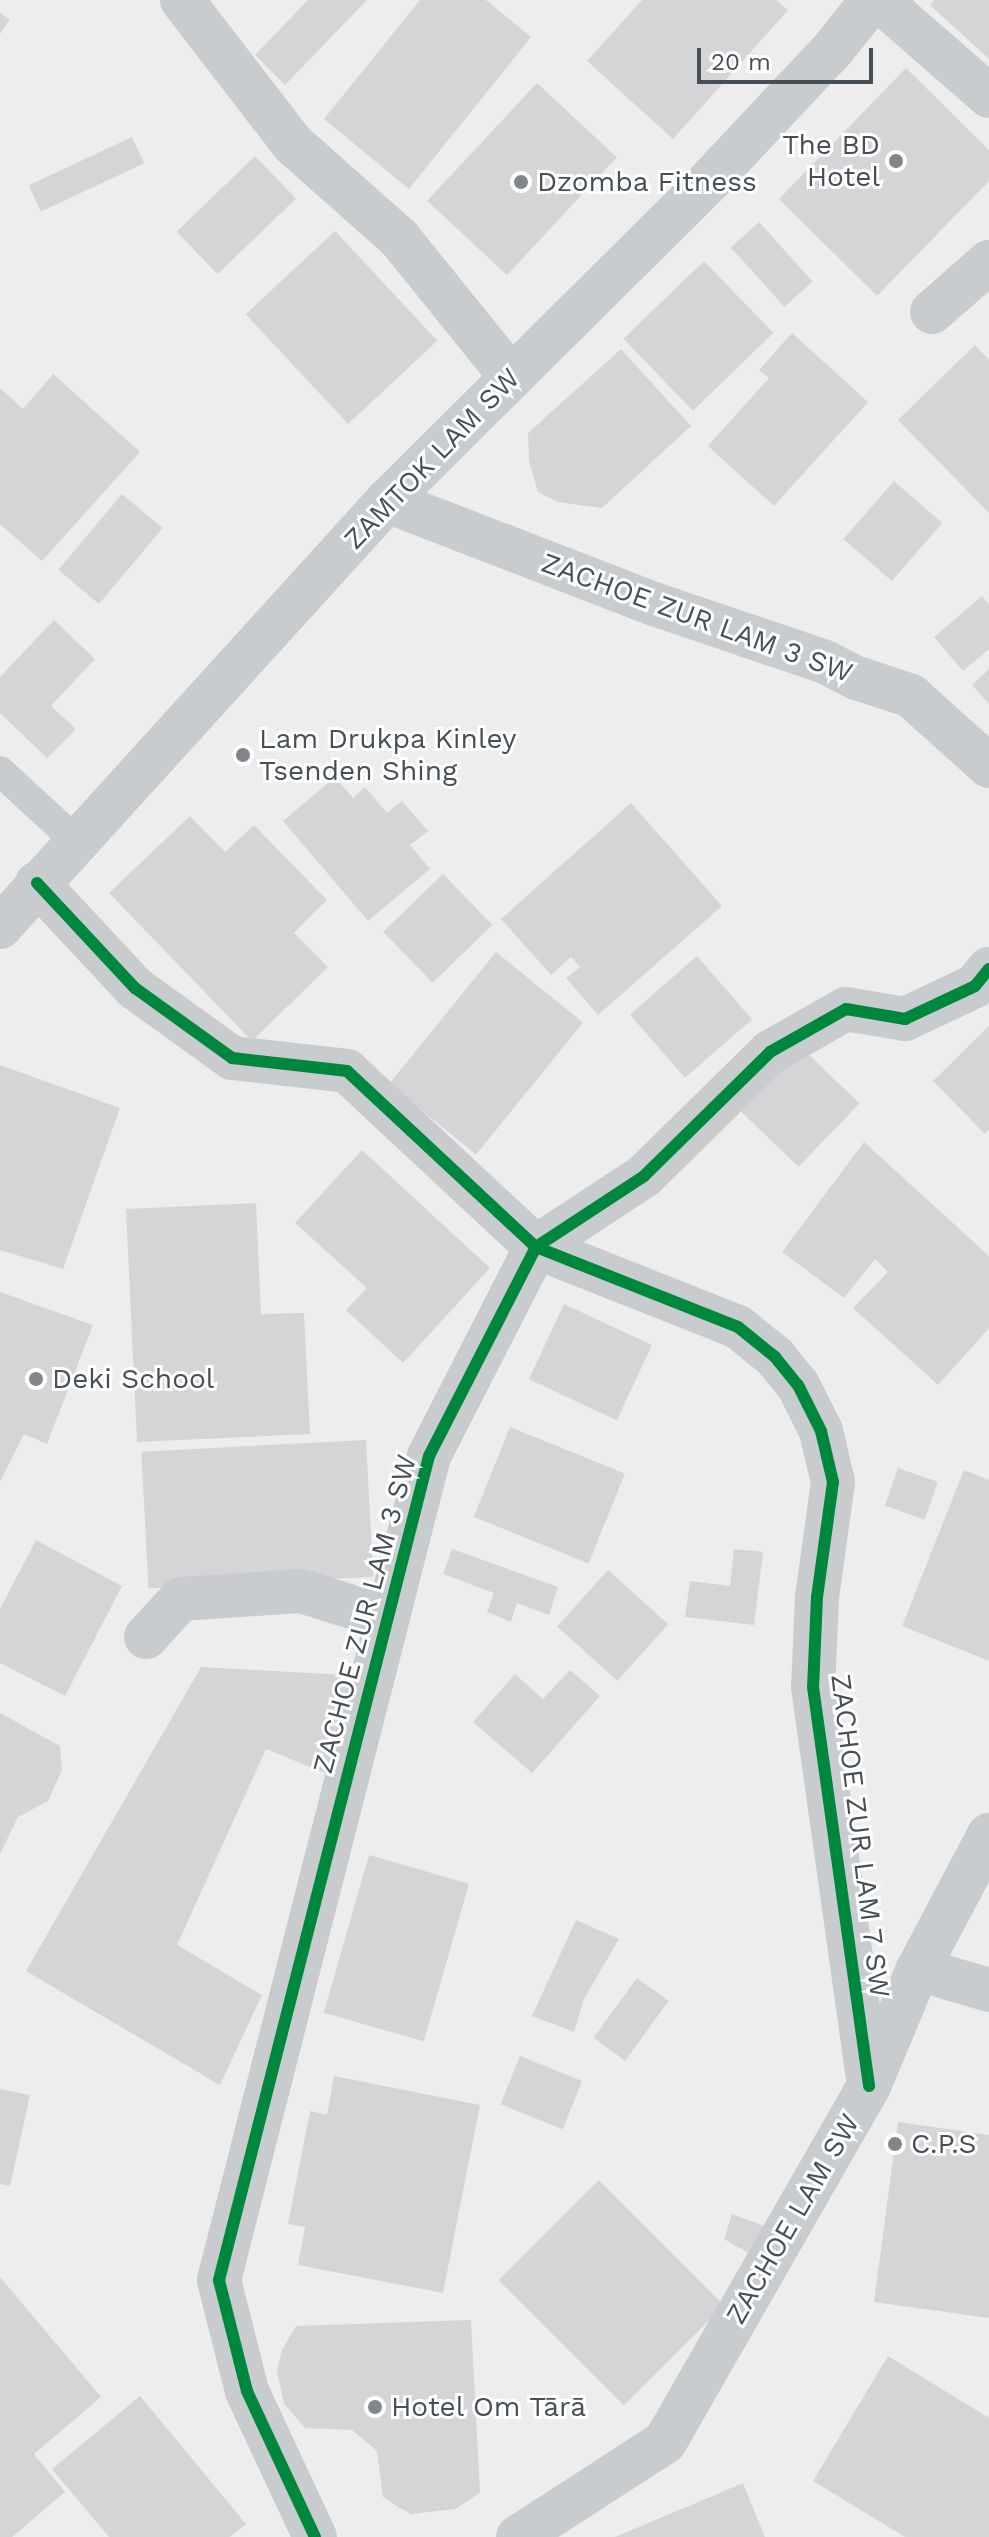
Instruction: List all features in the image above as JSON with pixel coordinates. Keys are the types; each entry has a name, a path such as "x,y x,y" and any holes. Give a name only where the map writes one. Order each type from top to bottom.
{"street":[{"path":"182,0 293,144 399,238 511,377"},
{"name":"ZAMTOK LAM SW","path":"0,927 387,501 712,178 834,48 872,0"},
{"path":"879,0 989,96"},
{"path":"932,312 989,262"},
{"name":"ZACHOE ZUR LAM 3 SW","path":"387,501 654,604 825,662 857,678 911,696 989,766"},
{"name":"ZACHOE ZUR LAM 7 SW","path":"37,883 135,988 232,1058 347,1071 536,1247 738,1327 775,1357 790,1376 821,1431 833,1482 817,1597 813,1687 869,2086"},
{"name":"ZACHOE ZUR LAM 3 SW","path":"315,2537 247,2391 219,2280 429,1456 536,1247 644,1176 770,1052 846,1009 905,1019 975,986 989,969"},
{"path":"146,1637 181,1599 301,1591 387,1618"},
{"name":"ZACHOE LAM SW","path":"518,2537 665,2442 869,2086 918,1969 989,1835"},
{"path":"918,1969 989,1990"}],"lane":[{"path":"0,771 78,843"}],"building":[{"path":"308,0 367,0 285,85 255,55"},
{"path":"420,0 486,0 531,37 409,189 324,119"},
{"path":"642,0 776,0 788,10 673,139 587,61"},
{"path":"935,0 989,0 989,59 930,5"},
{"path":"0,13 10,20 0,34"},
{"path":"906,68 989,150 989,181 877,296 779,199"},
{"path":"537,83 617,157 507,275 427,201"},
{"path":"132,137 144,163 41,211 29,185"},
{"path":"255,156 296,198 218,274 177,232"},
{"path":"759,222 813,281 784,307 731,247"},
{"path":"335,231 437,341 348,424 246,314"},
{"path":"704,261 773,333 693,411 623,339"},
{"path":"792,333 868,402 774,506 708,446 769,378 759,370"},
{"path":"975,345 989,360 989,513 898,420"},
{"path":"621,349 691,426 602,508 558,502 538,492 529,461 528,433"},
{"path":"53,374 140,452 42,561 0,524 0,388 23,409"},
{"path":"894,481 942,523 892,581 843,539"},
{"path":"122,494 163,528 99,604 58,570"},
{"path":"982,596 989,604 989,649 963,671 934,637"},
{"path":"54,620 95,659 51,706 76,729 47,758 0,713 0,677"},
{"path":"989,669 989,704 972,685"},
{"path":"335,777 353,798 365,787 387,813 402,801 428,831 410,845 430,869 368,921 283,821"},
{"path":"631,803 722,906 598,1015 566,978 580,967 571,957 551,975 501,919"},
{"path":"190,816 225,852 254,825 327,900 294,933 328,967 252,1041 109,893"},
{"path":"443,874 492,925 433,983 383,932"},
{"path":"496,952 583,1022 476,1155 389,1084"},
{"path":"697,956 752,1019 685,1078 630,1014"},
{"path":"989,1026 989,1130 985,1134 933,1081"},
{"path":"802,1048 860,1104 798,1167 741,1111"},
{"path":"0,1065 120,1108 63,1269 0,1250"},
{"path":"864,1142 989,1256 989,1328 938,1385 853,1308 888,1272 875,1259 844,1298 782,1252"},
{"path":"362,1150 490,1268 403,1363 346,1310 367,1288 295,1223"},
{"path":"256,1203 261,1314 304,1313 310,1434 137,1442 126,1209"},
{"name":"Deki School","path":"0,1292 93,1325 47,1444 24,1434 0,1482"},
{"path":"564,1304 652,1345 617,1420 529,1379"},
{"path":"510,1427 625,1473 589,1563 474,1517"},
{"path":"366,1440 373,1577 148,1589 141,1452"},
{"path":"898,1468 938,1482 925,1519 885,1506"},
{"path":"964,1470 989,1480 989,1661 902,1626"},
{"path":"36,1540 122,1586 65,1696 0,1663 0,1609"},
{"path":"452,1549 558,1587 549,1615 517,1603 511,1622 487,1612 494,1593 443,1574"},
{"path":"734,1549 763,1552 754,1625 685,1617 690,1581 730,1586"},
{"path":"608,1570 668,1624 617,1681 557,1626"},
{"path":"201,1667 365,1676 332,1776 266,1749 177,1945 262,1995 220,2085 26,1971"},
{"path":"570,1670 600,1696 532,1773 473,1722 515,1674 543,1699"},
{"path":"0,1713 60,1746 62,1770 48,1801 18,1817 0,1854"},
{"path":"369,1855 469,1884 424,2041 324,2013"},
{"path":"576,1920 619,1939 584,1999 574,2032 532,2016"},
{"path":"637,1978 669,2001 625,2061 594,2038"},
{"path":"520,2056 582,2081 563,2129 501,2104"},
{"path":"334,2076 480,2105 443,2293 298,2265 305,2227 288,2224 310,2111 327,2115"},
{"path":"0,2089 30,2095 10,2186 0,2184"},
{"path":"898,2122 989,2135 989,2318 874,2302"},
{"path":"599,2180 724,2305 624,2406 499,2280"},
{"path":"732,2214 773,2229 759,2259 724,2239"},
{"path":"0,2277 101,2397 34,2454 65,2492 12,2537 0,2537"},
{"path":"471,2320 480,2493 455,2509 411,2514 398,2507 383,2497 377,2451 352,2430 305,2428 284,2404 277,2371 282,2350 296,2326"},
{"path":"888,2356 989,2418 989,2537 905,2537 813,2481"},
{"path":"140,2396 246,2524 230,2537 109,2537 52,2469"},
{"path":"743,2483 765,2537 615,2537 715,2495"}],"cycle path":[{"path":"37,883 135,988 232,1058 347,1071 536,1247 738,1327 775,1357 798,1385 821,1431 833,1482 817,1597 813,1687 869,2086"},
{"path":"315,2537 247,2391 219,2280 429,1456 536,1247 644,1176 770,1052 846,1009 905,1019 975,986 989,969"}],"place":[{"name":"The BD Hotel","path":"896,161"},
{"name":"Dzomba Fitness","path":"521,182"},
{"name":"Lam Drukpa Kinley Tsenden Shing","path":"243,755"},
{"name":"Deki School","path":"36,1379"},
{"name":"C.P.S","path":"895,2144"},
{"name":"Hotel Om Tārā","path":"375,2407"}]}
